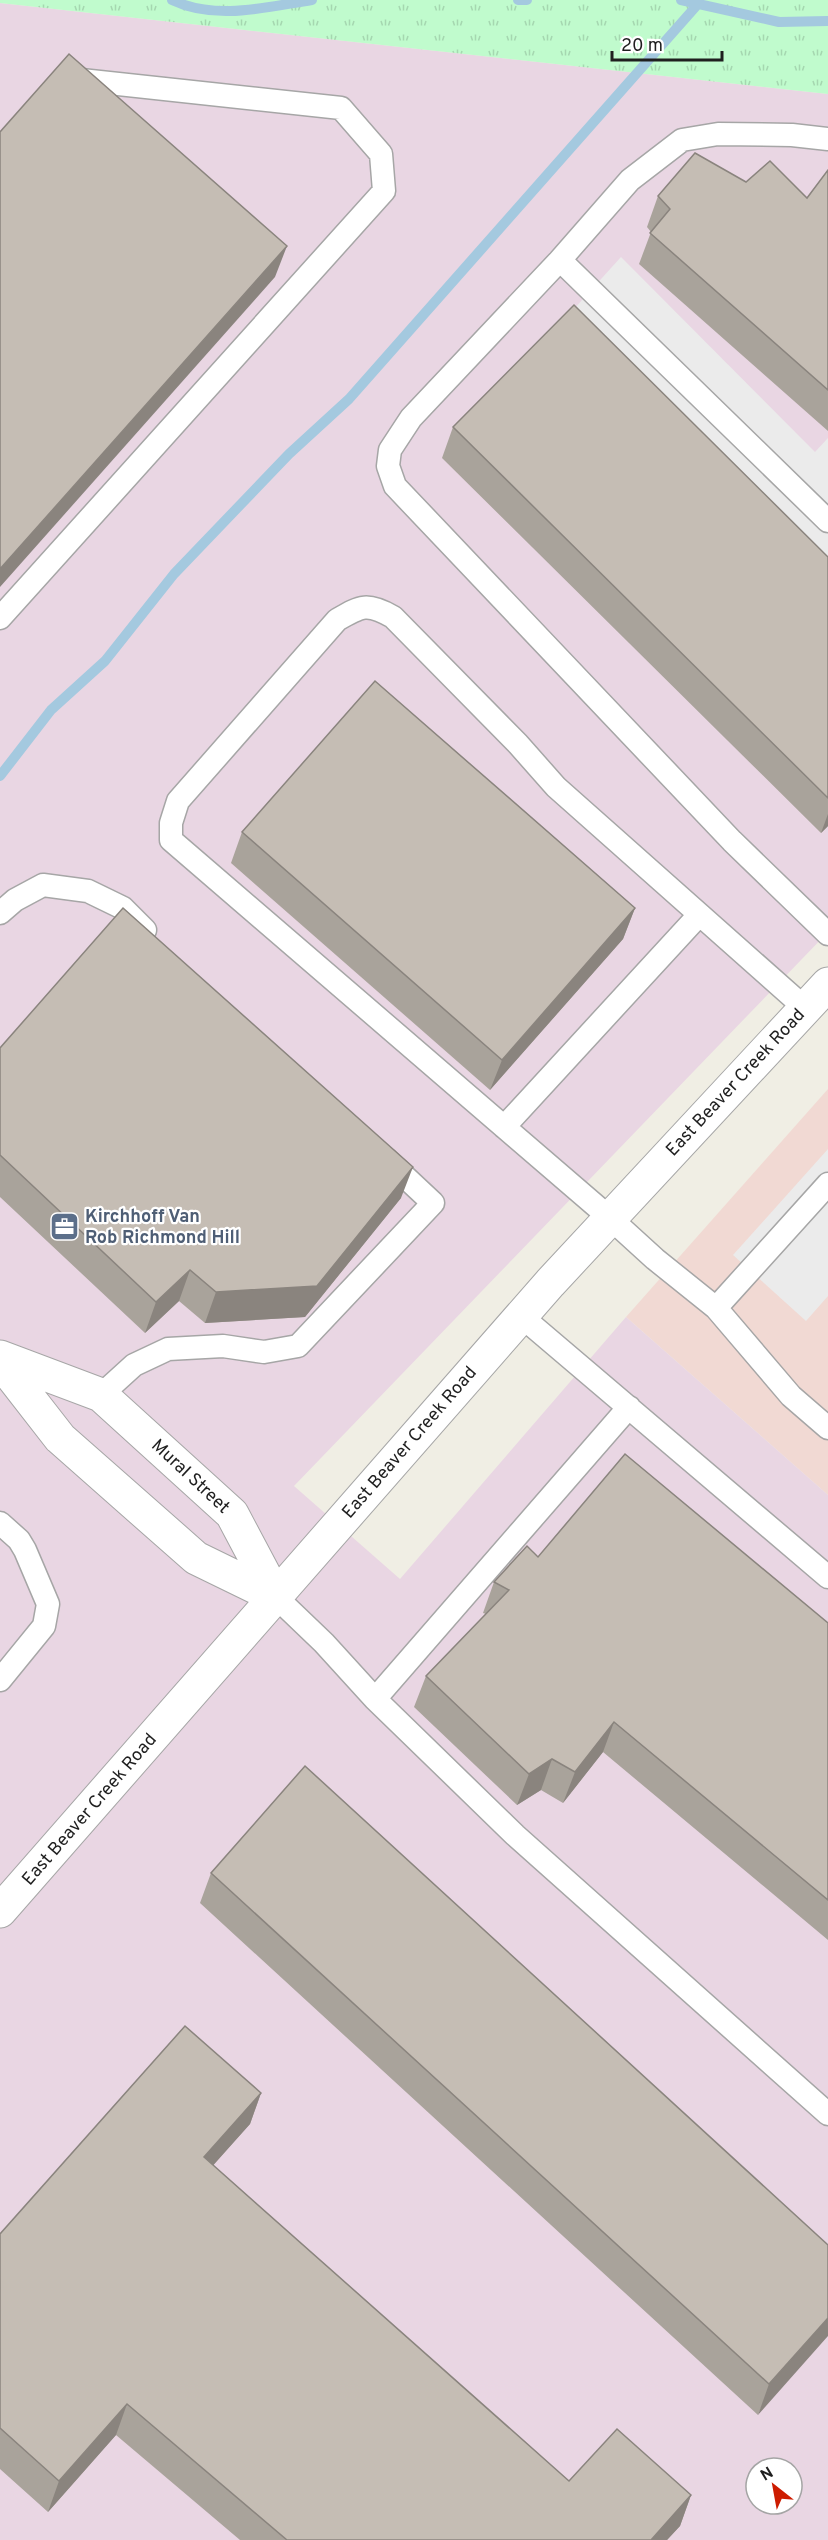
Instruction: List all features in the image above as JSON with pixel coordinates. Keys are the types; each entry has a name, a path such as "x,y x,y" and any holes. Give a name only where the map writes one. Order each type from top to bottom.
{"street":[{"name":"East Beaver Creek Road","path":"0,1911 521,1316 828,984"},
{"name":"Mural Street","path":"0,1359 101,1395 232,1514 276,1597"},
{"name":"Mural Street","path":"0,1359 60,1438 196,1558 276,1597"}],"lane":[{"path":"0,618 384,191 381,154 341,108 52,77"},
{"path":"828,139 792,135 718,134 682,140 630,180 560,260 411,418 390,450 388,466 395,486 732,841 828,934"},
{"path":"560,260 828,521"},
{"path":"805,1008 556,787 518,744 393,617 381,610 360,607 337,620 178,801 171,824 171,840 655,1259 716,1308 791,1396 828,1428"},
{"path":"0,912 15,900 43,885 88,891 123,908 157,941"},
{"path":"504,1126 699,915"},
{"path":"101,1395 134,1365 168,1349 223,1346 264,1352 298,1346 433,1203 373,1146"},
{"path":"716,1308 828,1184"},
{"path":"521,1316 828,1577"},
{"path":"375,1699 629,1407"},
{"path":"0,1523 19,1540 25,1550 48,1604 44,1626 0,1680"},
{"path":"276,1597 324,1643 375,1699 515,1835 828,2114"}],"shaded area":[{"path":"0,3 828,94 828,932 294,1486 400,1579 626,1317 828,1495 828,2540 0,2540"},
{"path":"621,257 815,452 828,438 828,589 563,321"},
{"path":"828,1089 828,1495 626,1317"},
{"path":"828,1149 828,1296 806,1321 733,1255"}],"green space":[{"path":"0,0 828,0 828,94 0,3"}],"building":[{"path":"69,54 287,246 0,569 0,132"},
{"path":"695,153 746,182 770,161 807,198 828,170 828,390 650,233 670,209 658,196"},
{"path":"574,305 828,557 828,798 453,427"},
{"path":"375,681 635,908 502,1060 242,832"},
{"path":"123,908 413,1167 317,1286 216,1292 190,1270 156,1302 0,1155 0,1048"},
{"path":"625,1454 828,1623 828,1900 614,1722 575,1772 552,1759 529,1774 426,1676 509,1590 494,1582 527,1546 538,1557"},
{"path":"305,1766 828,2245 828,2318 769,2384 211,1873"},
{"path":"185,2026 261,2093 204,2157 569,2481 617,2429 691,2495 651,2540 287,2540 127,2404 59,2481 0,2428 0,2234"}],"waterway":[{"path":"172,0 206,10 224,11 259,9 312,0"},
{"path":"518,0 527,0"},
{"path":"681,0 779,22 828,21"},
{"path":"0,776 51,710 105,661 174,574 289,454 349,399 698,4"}],"place":[{"name":"Kirchhoff Van Rob Richmond Hill","path":"64,1227"}]}
